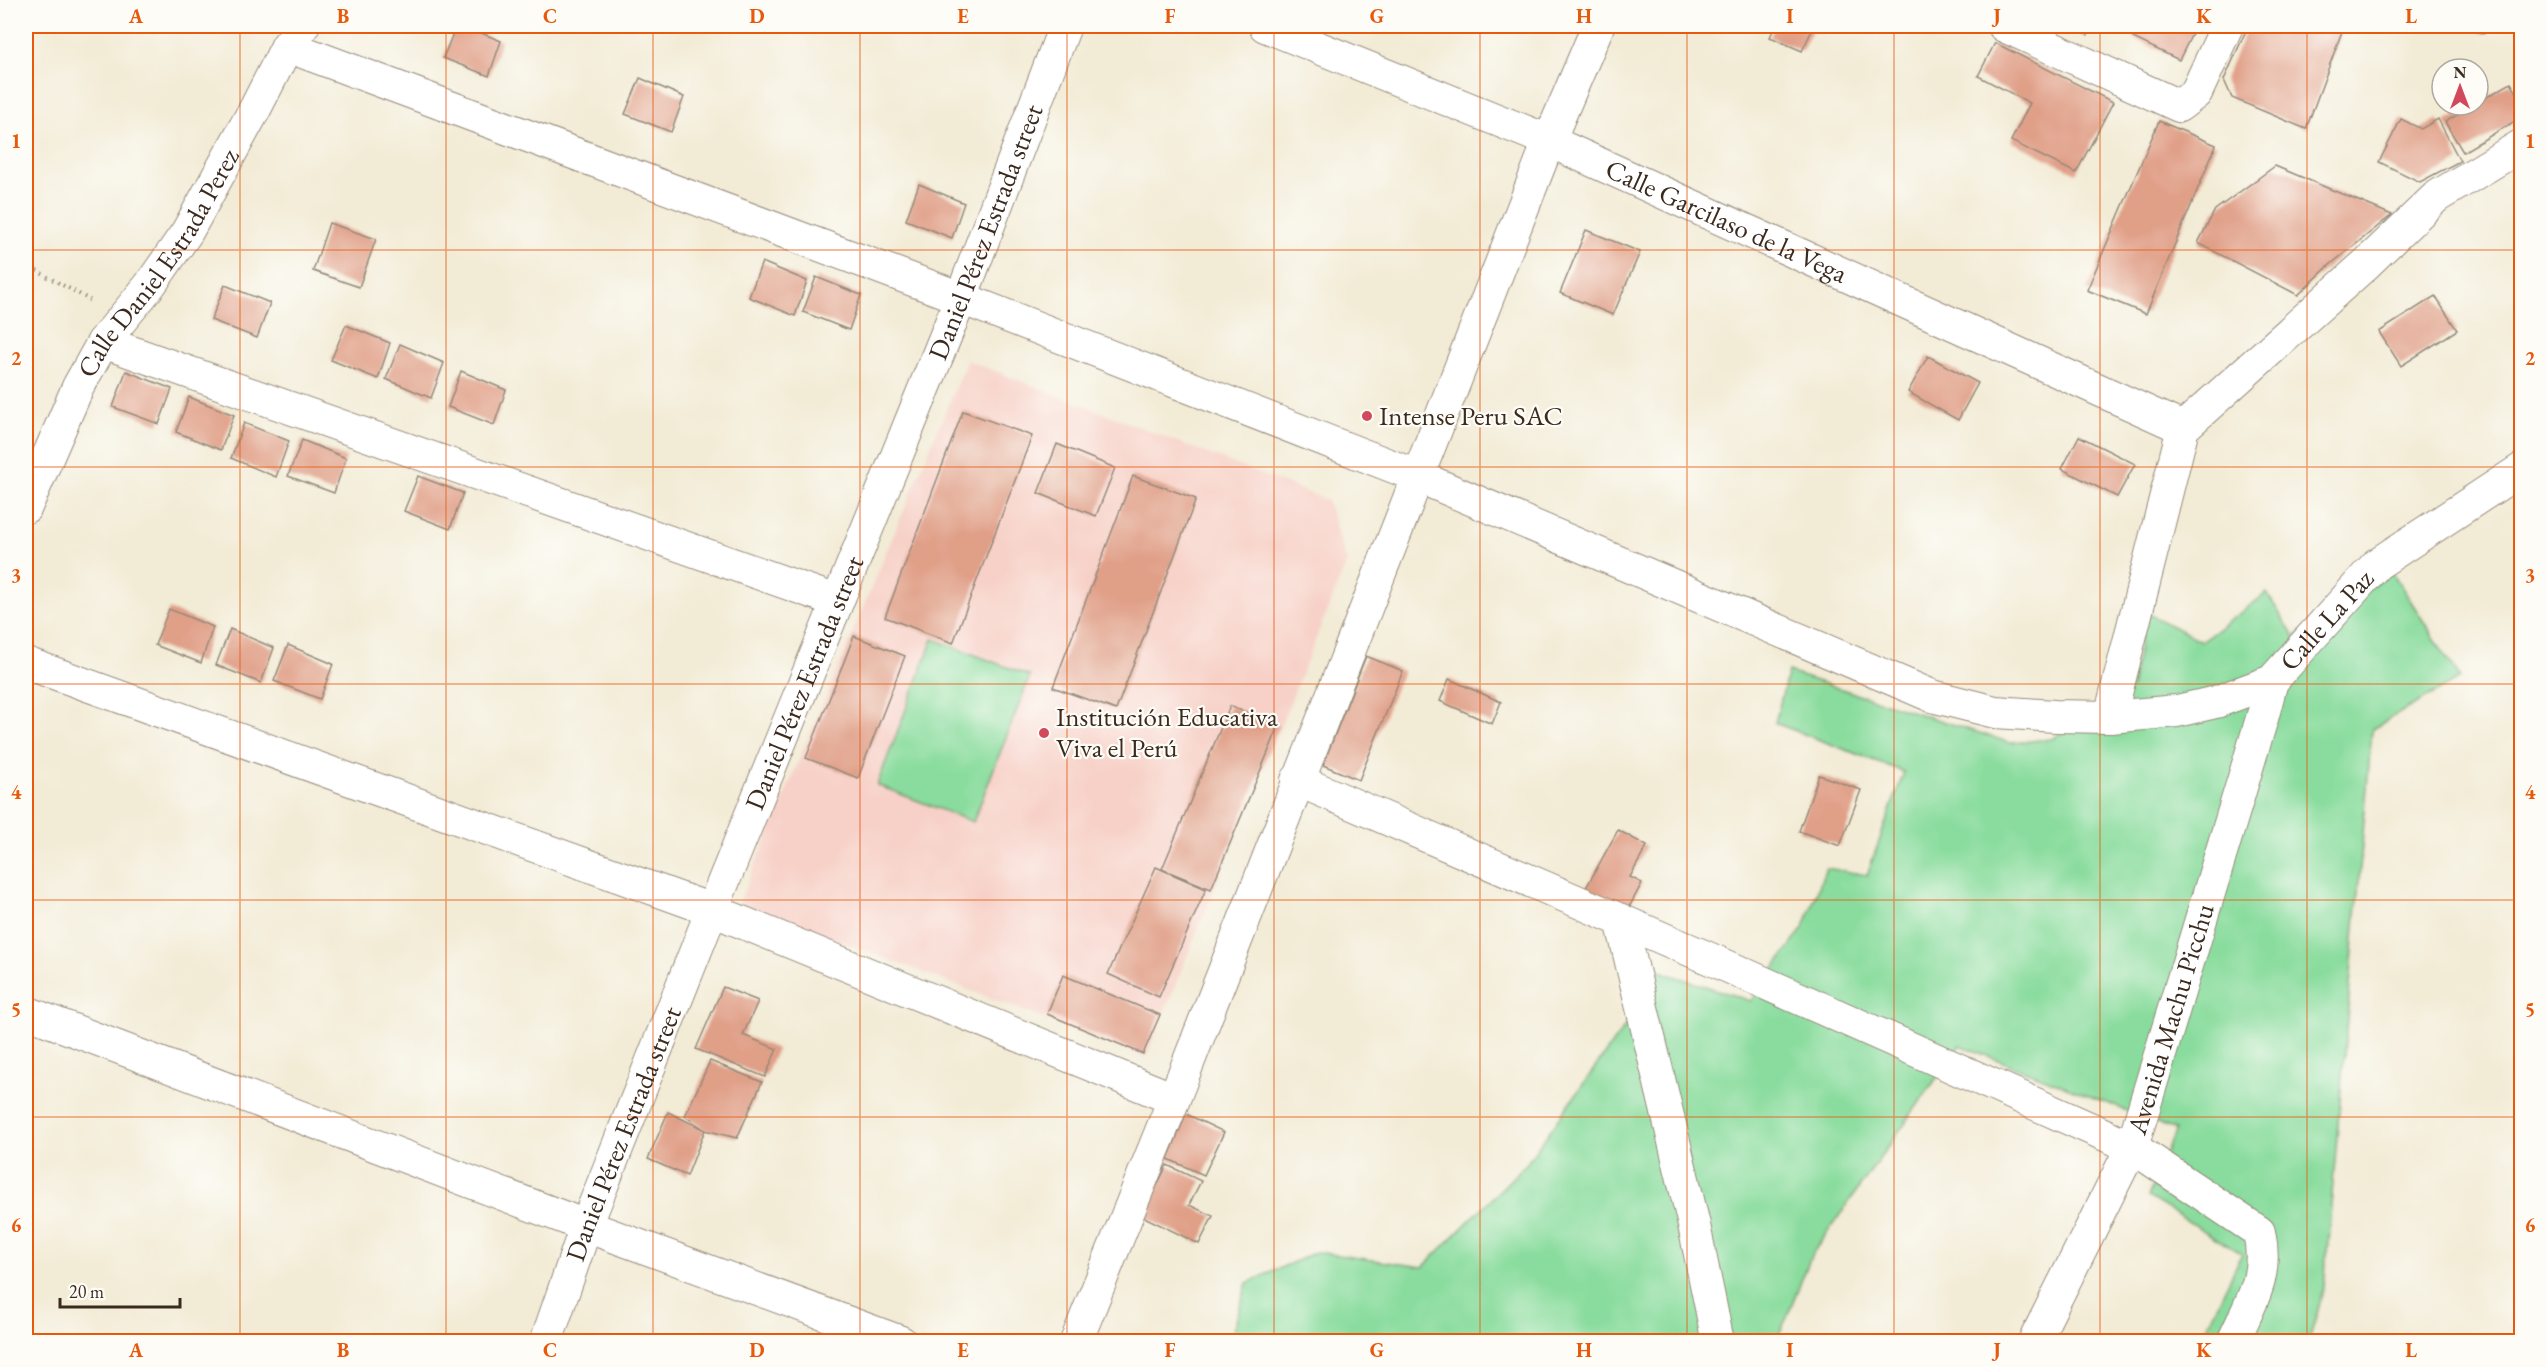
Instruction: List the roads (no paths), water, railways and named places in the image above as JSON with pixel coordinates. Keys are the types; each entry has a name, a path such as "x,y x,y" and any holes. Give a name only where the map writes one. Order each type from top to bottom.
{"street":[{"name":"Daniel Pérez Estrada street","path":"546,1341 586,1226 961,298 1065,26"},
{"name":"Calle Garcilaso de la Vega","path":"1265,26 1549,141 2183,428"},
{"path":"1076,1341 1174,1099 1549,141 1598,26"},
{"path":"2004,26 2179,106 2196,93 2227,26"},
{"name":"Calle La Paz","path":"295,36 1417,476 1932,696 1995,712 2110,717 2177,711 2216,702 2272,681 2377,564 2522,468"},
{"name":"Calle Daniel Estrada Perez","path":"26,507 78,387 103,342 187,231 295,36"},
{"path":"2110,717 2183,428 2366,264 2436,197 2522,145"},
{"path":"103,342 837,601"},
{"path":"26,663 712,910 1174,1099"},
{"name":"Avenida Machu Picchu","path":"2034,1341 2132,1147 2272,681"},
{"path":"1297,780 1622,920 2132,1147 2259,1232 2264,1254 2261,1279 2233,1341"},
{"path":"1622,920 1694,1225 1718,1341"},
{"path":"26,1012 586,1226 901,1341"}],"place":[{"name":"Intense Peru SAC","path":"1367,416"},
{"name":"Institución Educativa Viva el Perú","path":"1044,733"}]}
